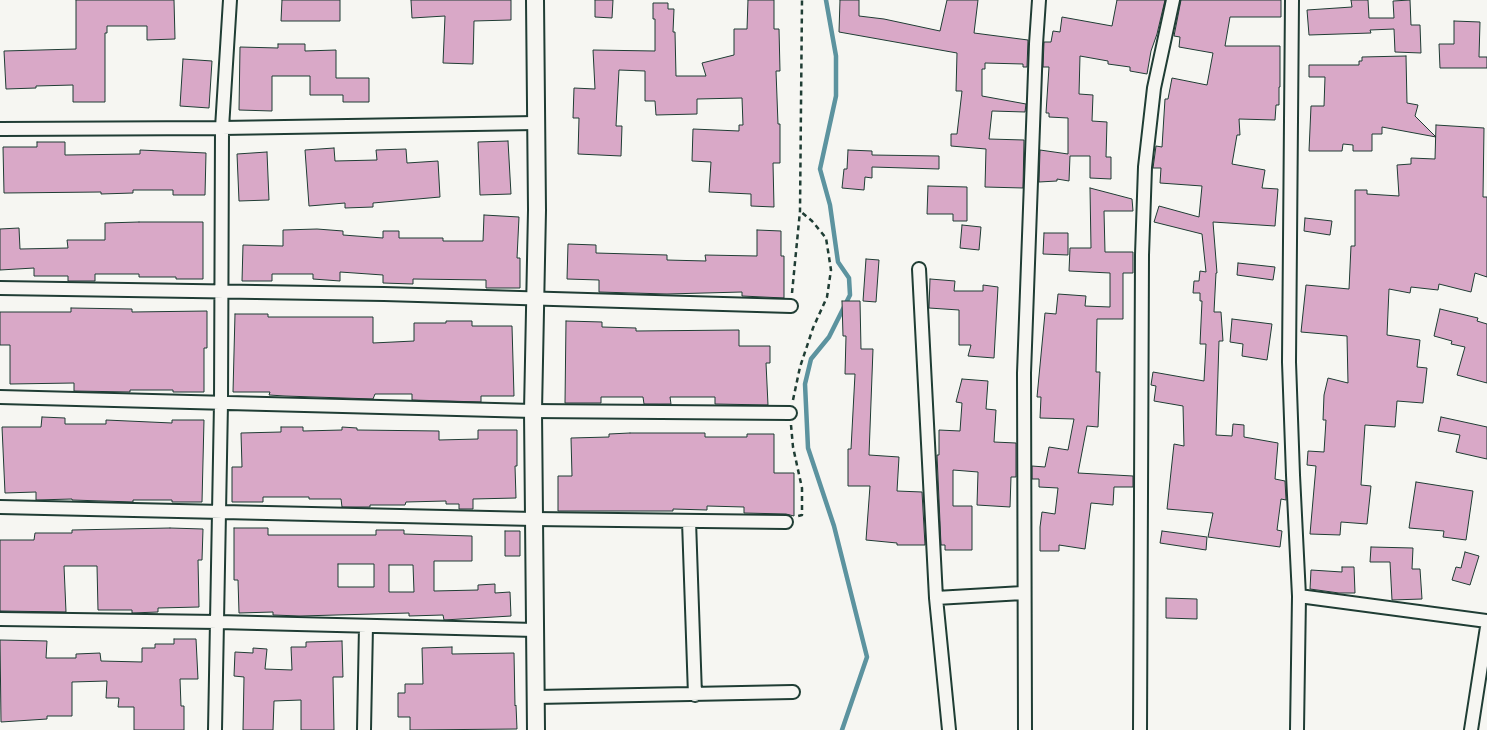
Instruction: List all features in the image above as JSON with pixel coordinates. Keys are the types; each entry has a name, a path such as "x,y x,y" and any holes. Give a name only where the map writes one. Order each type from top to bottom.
{"street":[{"path":"215,730 218,622 222,128 230,0"},
{"path":"535,0 536,123 533,411 536,730"},
{"path":"1025,730 1023,593 1024,373 1039,0"},
{"path":"1140,730 1144,167 1154,88 1173,0"},
{"path":"1292,0 1289,362 1299,596 1298,730"},
{"path":"0,129 536,123"},
{"path":"919,269 936,598 949,730"},
{"path":"0,288 221,291 791,306"},
{"path":"0,397 533,411 790,413"},
{"path":"0,507 534,519 786,522"},
{"path":"689,521 695,695"},
{"path":"936,598 1023,593"},
{"path":"1299,596 1487,621"},
{"path":"0,619 535,630"},
{"path":"364,730 366,626"},
{"path":"1471,730 1487,627"},
{"path":"536,697 793,692"}],"path":[{"path":"791,306 800,212 802,0"},
{"path":"786,522 802,514 802,488 793,447 790,413 800,367 813,328 827,297 830,270 826,238 812,221 800,212"}],"building":[{"path":"76,0 174,0 175,39 147,40 147,26 107,26 107,33 105,33 105,102 73,102 73,85 6,89 4,51 76,49"},
{"path":"282,0 340,0 340,21 281,21"},
{"path":"411,0 511,0 511,20 474,21 473,64 443,63 445,16 412,18"},
{"path":"595,0 613,0 612,18 595,17"},
{"path":"748,0 774,0 774,29 779,29 780,71 776,71 778,124 780,124 780,163 773,163 774,207 751,206 751,194 709,192 711,162 692,161 693,129 739,131 739,125 743,125 742,98 697,99 697,114 656,115 655,101 645,101 645,71 619,70 616,126 622,126 621,156 578,154 579,118 573,118 574,88 595,89 593,50 655,51 653,3 668,3 668,9 674,9 673,32 675,32 676,76 706,76 702,63 734,55 734,29 747,29"},
{"path":"840,0 859,0 859,16 884,19 940,31 947,0 978,0 974,33 1028,40 1027,67 1023,67 1023,64 985,63 985,69 982,69 982,96 1026,104 1025,112 992,111 989,139 1024,140 1023,188 985,187 986,149 951,146 951,134 957,134 962,91 956,91 957,53 839,32"},
{"path":"1117,0 1165,0 1151,51 1147,74 1130,71 1130,67 1108,64 1108,61 1080,56 1079,94 1093,95 1092,121 1107,122 1106,157 1111,157 1111,179 1090,178 1090,156 1070,156 1069,181 1057,179 1057,181 1039,182 1040,150 1068,154 1068,118 1049,117 1049,113 1046,113 1049,67 1043,67 1044,42 1051,42 1053,31 1060,32 1062,17 1112,26"},
{"path":"1181,0 1281,0 1281,17 1230,17 1225,46 1280,46 1279,105 1276,105 1275,120 1239,119 1240,135 1237,135 1232,164 1265,170 1262,188 1278,189 1275,226 1213,222 1217,273 1214,312 1221,312 1223,341 1219,341 1216,435 1232,436 1233,424 1244,425 1244,437 1278,443 1275,479 1285,481 1286,500 1281,499 1277,530 1282,531 1280,547 1208,537 1213,513 1167,509 1174,444 1184,446 1183,406 1154,401 1156,386 1151,385 1153,372 1204,381 1206,344 1200,344 1202,301 1200,301 1200,293 1193,293 1194,281 1199,281 1200,271 1206,272 1202,234 1154,222 1159,206 1199,217 1202,186 1160,183 1161,168 1153,168 1156,146 1162,147 1165,99 1168,99 1172,78 1207,85 1213,53 1179,47 1180,37 1174,36"},
{"path":"1351,0 1368,0 1369,18 1394,18 1393,1 1410,0 1411,25 1420,25 1421,53 1395,52 1394,29 1370,30 1371,33 1309,35 1307,10 1352,7"},
{"path":"1454,21 1480,22 1479,57 1487,57 1487,68 1440,68 1439,44 1454,44"},
{"path":"278,44 305,44 305,51 336,50 336,78 369,78 369,102 343,102 343,95 310,95 310,76 272,76 272,111 239,110 240,47 278,48"},
{"path":"1406,56 1407,103 1418,105 1415,116 1436,137 1382,127 1382,134 1372,134 1372,151 1353,151 1353,145 1343,144 1342,151 1309,151 1311,106 1324,106 1325,77 1309,77 1309,65 1359,65 1362,57"},
{"path":"183,59 212,61 209,108 180,106"},
{"path":"1436,125 1484,128 1483,197 1487,197 1487,277 1475,273 1471,292 1439,284 1438,290 1411,287 1410,293 1389,289 1387,335 1420,340 1417,367 1427,368 1423,403 1397,401 1395,427 1365,425 1361,485 1371,486 1367,524 1341,522 1340,535 1310,534 1316,466 1307,465 1308,451 1324,452 1326,420 1323,420 1324,395 1328,378 1348,383 1347,336 1301,332 1306,285 1349,289 1351,246 1355,246 1355,190 1367,190 1367,194 1399,196 1397,165 1411,164 1411,158 1435,159"},
{"path":"508,141 511,194 480,195 478,142"},
{"path":"37,142 65,142 65,155 140,154 140,150 206,153 205,195 173,195 173,190 133,190 133,193 101,194 101,192 4,193 3,147 37,147"},
{"path":"334,148 335,161 377,160 376,150 406,149 407,163 438,161 440,197 373,203 373,207 345,208 345,203 309,206 305,150"},
{"path":"848,150 872,151 872,155 939,156 939,169 872,167 872,178 865,177 864,190 842,188 844,169 847,169"},
{"path":"267,152 269,200 239,201 237,154"},
{"path":"928,186 967,187 967,221 953,221 953,214 927,214"},
{"path":"1090,188 1132,199 1133,211 1104,211 1105,252 1133,252 1133,273 1123,273 1123,319 1097,319 1096,372 1100,372 1098,427 1087,426 1078,473 1133,476 1133,487 1114,487 1113,505 1091,503 1085,549 1059,545 1059,551 1040,551 1042,512 1055,514 1058,488 1039,487 1039,479 1032,479 1032,466 1045,467 1049,447 1068,450 1074,419 1040,418 1041,397 1037,397 1045,313 1056,314 1058,294 1086,296 1085,306 1110,307 1110,273 1069,271 1070,248 1091,248"},
{"path":"484,215 519,217 517,258 520,258 520,288 486,288 486,280 413,279 413,284 383,283 383,275 340,272 340,281 313,279 313,274 272,274 272,281 242,281 243,245 283,246 283,230 317,229 343,231 343,235 383,238 383,231 399,231 399,238 443,238 443,241 483,241"},
{"path":"1305,218 1332,221 1330,235 1304,231"},
{"path":"203,222 203,279 139,277 139,274 95,274 95,281 68,281 68,276 34,276 34,268 0,270 0,229 19,228 20,249 68,248 67,240 105,240 105,223"},
{"path":"962,225 981,227 979,250 960,248"},
{"path":"757,230 781,231 781,256 784,256 784,298 742,296 742,292 667,294 599,292 599,280 567,279 568,244 596,245 596,253 667,255 667,260 706,261 705,255 757,256"},
{"path":"1044,233 1068,233 1068,255 1043,254"},
{"path":"866,259 879,260 876,302 863,301"},
{"path":"1238,263 1275,267 1273,280 1237,275"},
{"path":"930,279 955,281 954,291 983,291 983,285 998,287 994,358 968,356 971,345 959,345 959,310 929,308"},
{"path":"842,301 860,301 861,349 873,349 869,455 899,457 897,491 922,492 925,545 897,545 897,543 866,540 870,486 848,486 848,449 851,449 855,374 845,374 846,336 843,336"},
{"path":"71,308 132,309 132,312 207,311 207,348 204,348 204,392 173,392 173,390 130,390 130,392 74,391 74,383 10,384 10,345 0,345 0,312 71,312"},
{"path":"1440,309 1478,318 1477,321 1487,324 1487,383 1457,375 1465,347 1451,344 1452,341 1434,336"},
{"path":"235,314 268,314 268,317 373,317 373,343 414,341 414,323 472,321 472,326 512,326 514,396 481,396 481,402 412,400 412,394 375,394 373,399 269,395 270,392 233,392"},
{"path":"1232,319 1272,324 1267,360 1242,356 1243,344 1230,342"},
{"path":"566,321 602,322 602,327 636,328 636,331 739,330 739,346 770,346 770,363 766,363 768,405 715,404 715,397 670,397 671,404 644,404 643,397 601,397 601,403 565,403"},
{"path":"962,379 988,381 986,409 996,410 994,442 1016,443 1016,477 1011,477 1010,507 977,505 978,472 953,470 953,506 972,506 972,550 945,550 945,545 941,545 937,455 939,455 939,430 960,431 962,403 956,402"},
{"path":"42,417 65,418 65,424 106,424 106,420 172,423 172,420 204,420 202,502 172,502 172,500 133,500 133,502 72,499 36,500 36,492 5,493 2,427 41,427"},
{"path":"1441,417 1487,427 1487,459 1456,452 1460,435 1438,431"},
{"path":"281,427 303,427 303,431 342,430 342,427 357,428 357,430 439,431 439,440 478,439 478,430 517,430 516,498 473,499 473,509 459,509 459,504 446,504 446,501 406,502 405,505 342,507 341,499 309,499 309,497 263,497 263,502 232,502 232,467 242,467 241,433 281,432"},
{"path":"705,433 705,437 747,437 747,434 774,434 774,473 794,473 794,516 786,514 744,513 744,507 707,506 707,510 558,511 558,476 572,476 571,438 609,437 609,434"},
{"path":"1416,482 1473,491 1466,540 1443,537 1444,531 1409,528"},
{"path":"234,528 268,528 268,535 376,535 376,530 404,530 404,534 472,536 472,561 434,561 434,591 478,590 478,585 495,584 495,593 510,592 511,616 444,620 443,615 409,616 409,613 300,616 273,615 273,612 239,613 238,580 234,580","holes":["338,564 374,564 374,587 338,587","389,565 413,565 414,592 389,592"]},
{"path":"203,529 202,560 198,560 199,607 158,608 158,612 132,613 132,610 98,610 97,566 64,566 66,612 0,611 0,540 34,540 35,533 72,533 72,530"},
{"path":"505,531 520,531 520,556 505,556"},
{"path":"1162,531 1207,537 1206,550 1160,543"},
{"path":"1371,547 1413,548 1412,569 1420,569 1422,599 1392,600 1390,562 1370,562"},
{"path":"1465,552 1479,556 1470,585 1452,580 1456,567 1461,568"},
{"path":"1342,567 1354,567 1355,593 1310,589 1311,570 1342,572"},
{"path":"1166,598 1197,599 1197,619 1166,618"},
{"path":"174,639 196,639 198,679 180,679 181,706 184,706 184,730 134,730 134,707 118,707 119,698 106,698 107,681 72,682 72,716 47,716 47,719 1,722 0,640 47,641 46,658 76,658 76,654 100,653 101,661 142,662 142,648 155,648 155,644 174,644"},
{"path":"342,641 343,677 333,677 334,730 301,730 301,700 274,701 273,730 243,730 244,677 234,676 235,652 253,653 253,648 267,649 265,669 292,670 291,647 306,647 306,642"},
{"path":"452,647 452,654 514,653 517,729 410,730 410,717 398,717 398,693 405,693 405,684 423,684 422,648"}],"waterway":[{"path":"826,0 836,56 836,96 820,169 830,205 838,262 849,278 850,295 829,337 811,359 805,384 808,448 834,526 867,657 842,730"}]}
